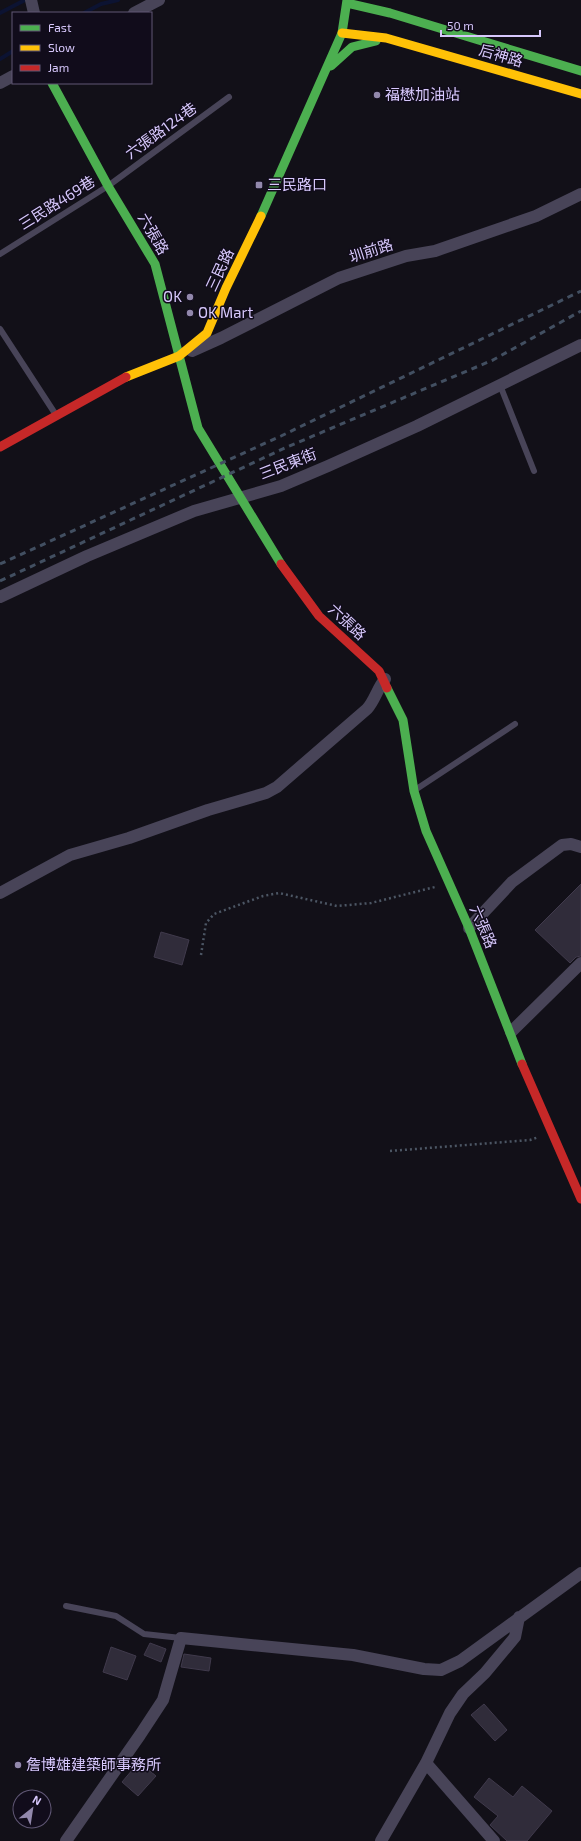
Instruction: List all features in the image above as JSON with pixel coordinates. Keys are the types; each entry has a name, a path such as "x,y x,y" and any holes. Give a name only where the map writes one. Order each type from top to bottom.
{"street":[{"path":"30,0 34,12"},
{"path":"136,12 158,0"},
{"path":"371,0 390,13"},
{"name":"后神路","path":"347,1 581,71"},
{"name":"三民路","path":"0,447 129,376 179,356 207,333 226,288 276,186 328,68 342,33 347,1"},
{"name":"后神路","path":"342,33 386,38 581,94"},
{"path":"328,68 352,48 386,38"},
{"path":"0,83 12,77"},
{"name":"六張路","path":"53,84 108,186 155,264 198,428 286,572 319,616 379,671 385,680 403,720 414,791 426,831 469,928 511,1032 527,1078 581,1199"},
{"name":"圳前路","path":"179,356 221,338 339,278 406,256 435,251 536,216 581,194"},
{"name":"三民東街","path":"0,597 122,541 194,511 281,486 417,426 581,345"},
{"path":"0,893 70,855 129,838 208,810 266,793 277,787 367,709 374,699 377,688 385,680"},
{"path":"469,928 512,882 562,845 571,844 581,846"},
{"path":"511,1032 581,963"},
{"path":"66,1841 140,1735 162,1700 181,1638 353,1655 424,1669 441,1670 460,1661 518,1617 581,1573"},
{"path":"380,1841 426,1763 450,1713 463,1694 485,1673 515,1637 518,1617"},
{"path":"426,1763 494,1841"}],"lane":[{"name":"六張路124巷","path":"108,186 229,97"},
{"name":"三民路469巷","path":"0,254 108,186"},
{"path":"0,330 56,416"},
{"path":"500,385 534,472"},
{"path":"414,791 515,724"},
{"path":"66,1606 116,1616 144,1634 181,1638"}],"path":[{"path":"201,955 206,924 214,914 263,896 279,893 337,906 371,903 449,882"},
{"path":"390,1151 530,1140 550,1132"}],"building":[{"path":"581,884 581,956 576,957 570,963 535,930"},
{"path":"161,932 189,940 182,965 154,957"},
{"path":"150,1643 166,1649 161,1662 144,1655"},
{"path":"111,1647 136,1656 127,1680 103,1672"},
{"path":"184,1654 211,1658 209,1671 181,1667"},
{"path":"484,1704 507,1730 495,1741 471,1715"},
{"path":"139,1762 156,1776 138,1796 122,1782"},
{"path":"489,1778 513,1797 522,1786 552,1811 527,1841 507,1841 490,1825 498,1816 474,1797"}],"waterway":[{"path":"0,13 25,0"},
{"path":"86,12 101,4 118,0"},
{"path":"0,59 12,52"}],"railway":[{"path":"0,564 281,436 581,291"},
{"path":"0,581 287,447 493,360 581,311"}],"traffic: fast":[{"path":"261,216 342,33 347,0"},
{"path":"347,3 390,13 581,71"},
{"path":"331,66 352,47 376,41"},
{"path":"53,84 108,186 155,264 198,428 281,564"},
{"path":"387,688 403,720 414,791 426,831 469,928 522,1064"}],"traffic: slow":[{"path":"342,33 386,38 581,94"},
{"path":"126,377 179,356 207,333 226,288 261,216"}],"traffic: jam":[{"path":"0,447 126,377"},
{"path":"281,564 319,616 379,671 387,688"},
{"path":"522,1064 581,1199"}],"place":[{"name":"福懋加油站","path":"377,95"},
{"name":"三民路口","path":"259,185"},
{"name":"OK","path":"190,297"},
{"name":"OK Mart","path":"190,313"},
{"name":"詹博雄建築師事務所","path":"18,1765"}]}
